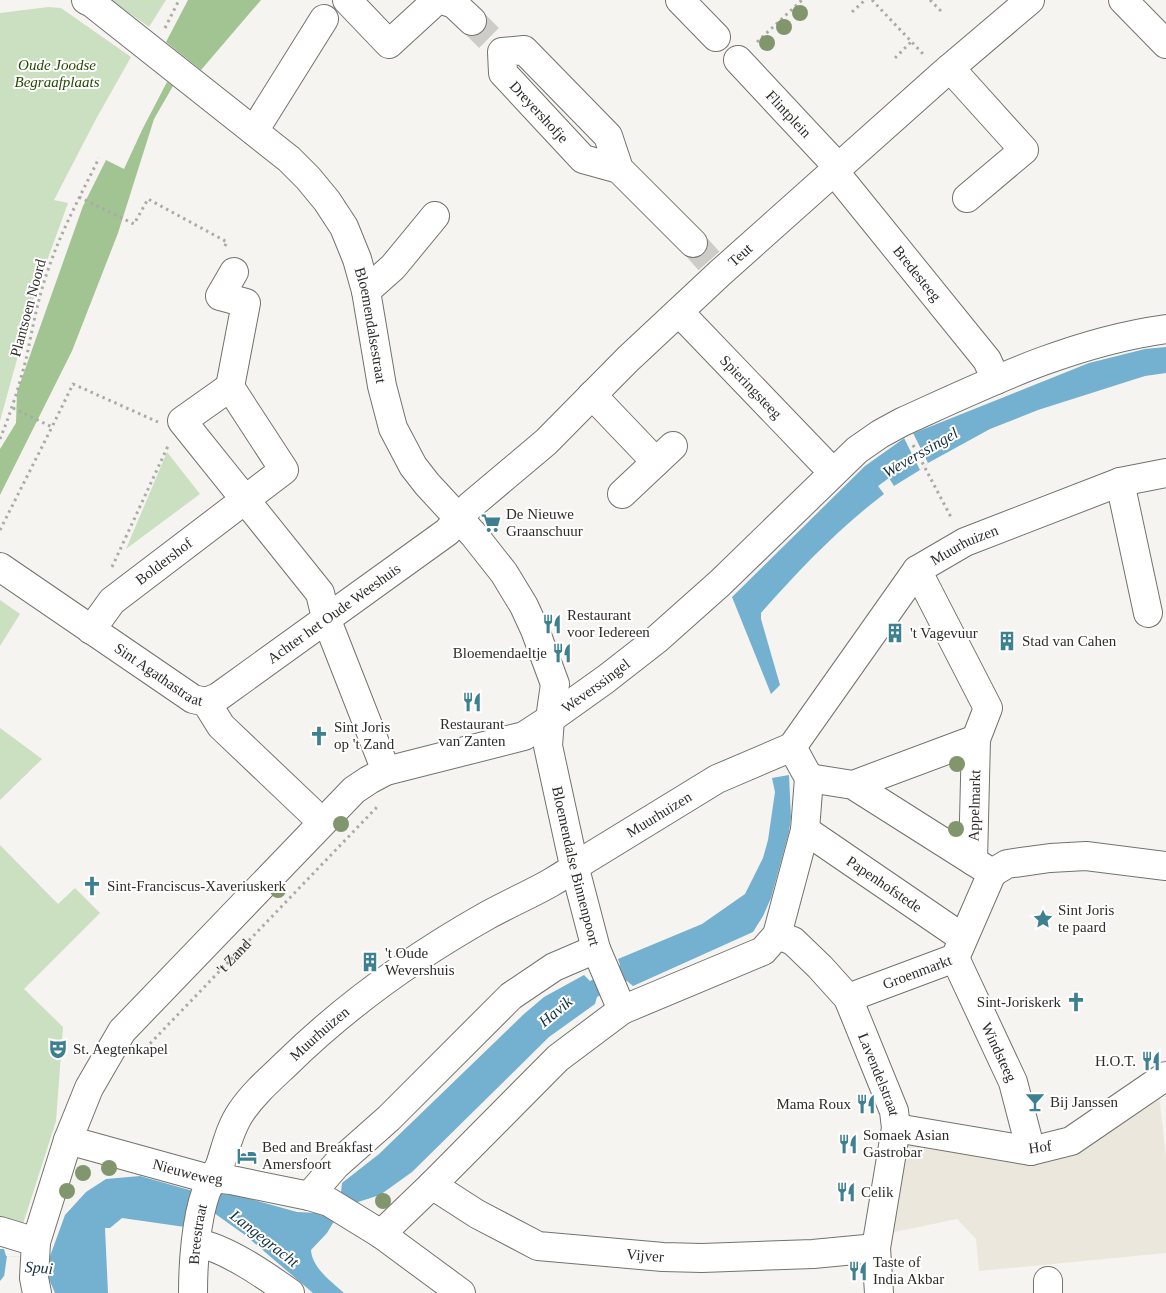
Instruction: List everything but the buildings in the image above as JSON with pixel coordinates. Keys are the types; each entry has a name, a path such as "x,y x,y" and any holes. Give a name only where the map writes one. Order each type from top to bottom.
{"street":[{"name":"Bloemendalsestraat","path":"86,0 254,130 308,178 328,201 344,227 357,259 366,291 382,386 393,428 413,466 427,484 474,534 504,573 524,606 555,684 550,719"},
{"path":"347,0 389,44 437,0"},
{"name":"Dreyershofje","path":"442,0 454,4 488,37 524,50 608,136 619,169 707,259"},
{"path":"680,0 716,37"},
{"name":"Teut","path":"459,518 470,506 546,442 680,312 707,259 836,169 946,71 1030,0"},
{"path":"1123,0 1166,44"},
{"path":"254,130 324,19"},
{"name":"Flintplein","path":"738,60 836,169"},
{"path":"946,71 1024,150 967,198"},
{"name":"Bredesteeg","path":"836,169 987,360 996,380"},
{"path":"366,291 393,267 435,216"},
{"path":"229,261 220,296 246,303 230,387 182,421 320,593 326,618 386,772"},
{"name":"Spieringsteeg","path":"680,312 823,462"},
{"name":"Weverssingel","path":"550,719 656,640 720,583 856,450 880,434 902,422 1048,358 1092,344 1138,333 1166,329"},
{"name":"Boldershof","path":"91,630 112,601 284,470 230,387"},
{"path":"592,396 665,454 622,494"},
{"name":"Muurhuizen","path":"207,1194 240,1113 253,1096 336,1018 417,959 488,915 568,873 717,779 792,747 917,570 964,542 1120,482 1166,473"},
{"path":"1120,482 1148,612"},
{"name":"Achter het Oude Weeshuis","path":"206,702 218,697 446,532 459,518"},
{"name":"Sint Agathastraat","path":"0,567 193,699 206,702 221,726 322,822"},
{"path":"917,570 988,708 976,739"},
{"name":"'t Zand","path":"35,1268 68,1140 89,1088 122,1030 354,790 386,772 524,736 550,719"},
{"name":"Bloemendalse Binnenpoort","path":"550,719 548,746 574,868 596,949 622,1010"},
{"name":"Appelmarkt","path":"854,785 976,739 982,867"},
{"path":"381,1234 558,1058 622,1010 763,951 777,935 805,830 809,778 792,747"},
{"name":"Appelmarkt","path":"809,778 854,785 982,867"},
{"name":"Papenhofstede","path":"805,830 959,948"},
{"path":"982,867 1050,858 1086,856 1166,866"},
{"name":"Groenmarkt","path":"848,998 959,948 982,867"},
{"name":"Lavendelstraat","path":"777,935 793,941 848,998 895,1119 876,1248 880,1293"},
{"name":"Windsteeg","path":"959,948 1013,1082 1031,1151"},
{"path":"461,1293 381,1234 328,1204 336,1165 389,1118 511,996 554,967 596,949"},
{"name":"Hof","path":"895,1119 1031,1151 1071,1141 1166,1076"},
{"name":"Nieuweweg","path":"68,1140 202,1177 207,1194 231,1180 328,1204"},
{"name":"Vijver","path":"432,1185 477,1214 538,1246 663,1257 702,1258 813,1254 876,1248"},
{"name":"Breestraat","path":"193,1293 196,1244 207,1194"},
{"path":"0,1231 35,1268"},
{"path":"196,1244 222,1251 290,1293"}],"path":[{"path":"152,50 179,0"},
{"path":"738,60 802,0"},
{"path":"852,12 865,0"},
{"path":"872,0 912,42 946,71"},
{"path":"930,0 942,12"},
{"path":"895,58 912,42"},
{"name":"Plantsoen Noord","path":"0,439 13,408 27,356 36,310 48,270 61,235 99,158"},
{"path":"79,197 134,224 148,199 227,242 229,261"},
{"path":"0,530 73,384 160,423 182,421"},
{"path":"13,408 52,427"},
{"path":"108,575 121,552 165,452 182,421"},
{"path":"912,444 964,542"},
{"name":"'t Zand","path":"139,1055 376,809 389,793 386,772"}],"shaded area":[{"path":"1159,1094 1166,1158 1166,1253 979,1271 976,1239 957,1219 885,1234 897,1130 1032,1159"}],"green space":[{"path":"111,0 166,0 149,27"},
{"path":"188,0 261,0 201,70 166,42"},
{"name":"Oude Joodse Begraafplaats","path":"48,7 61,8 131,57 54,200 68,203 35,294 0,421 0,13"},
{"path":"167,82 173,86 154,119 118,233 72,351 0,495 0,449 16,423 17,392 83,206 106,160 124,169"},
{"path":"167,452 200,494 126,549"},
{"path":"0,600 20,614 0,646"},
{"path":"0,728 42,759 0,800"},
{"path":"0,845 58,904 75,888 100,913 24,989 63,1027 56,1121 23,1224 0,1216"}],"water":[{"path":"1166,347 1166,373 1145,376 1038,410 990,429 928,463 894,486 889,478 878,486 884,494 820,550 761,613 761,619 780,685 771,694 732,597 865,466 914,433 1089,363 1145,349"},
{"path":"789,775 791,818 789,832 771,898 753,932 633,986 627,981 597,997 595,1004 549,1037 412,1172 380,1195 358,1202 333,1223 327,1233 311,1250 312,1257 319,1269 344,1293 313,1293 245,1235 214,1213 185,1227 122,1218 110,1228 105,1228 108,1293 55,1293 49,1279 4,1276 0,1281 0,1249 4,1249 6,1256 49,1259 65,1215 86,1192 106,1179 140,1176 193,1191 240,1196 297,1212 319,1213 341,1192 342,1183 379,1154 544,997 584,975 590,981 620,965 618,959 702,924 745,894 763,858 768,840 775,792 772,778"}],"pier":[{"path":"913,433 928,463 920,470 904,438"},
{"path":"7,1256 49,1258 49,1279 4,1277"}],"tunnel":[{"path":"472,21 489,38"},
{"path":"693,243 709,261"}],"place":[{"name":"De Nieuwe Graanschuur","path":"491,523"},
{"name":"Restaurant voor Iedereen","path":"552,624"},
{"name":"'t Vagevuur","path":"895,633"},
{"name":"Stad van Cahen","path":"1007,641"},
{"name":"Bloemendaeltje","path":"562,653"},
{"name":"Restaurant van Zanten","path":"472,702"},
{"name":"Sint Joris op 't Zand","path":"319,736"},
{"name":"Sint-Franciscus-Xaveriuskerk","path":"92,886"},
{"name":"Sint Joris te paard","path":"1043,919"},
{"name":"'t Oude Wevershuis","path":"370,962"},
{"name":"Sint-Joriskerk","path":"1076,1002"},
{"name":"St. Aegtenkapel","path":"58,1049"},
{"name":"H.O.T.","path":"1151,1061"},
{"name":"Bij Janssen","path":"1035,1102"},
{"name":"Mama Roux","path":"866,1104"},
{"name":"Somaek Asian Gastrobar","path":"848,1144"},
{"name":"Bed and Breakfast Amersfoort","path":"247,1156"},
{"name":"Celik","path":"846,1192"},
{"name":"Taste of India Akbar","path":"858,1271"}],"water label":[{"name":"Havik","path":"555,1011"},
{"name":"Langegracht","path":"265,1238"},
{"name":"Spui","path":"39,1267"}]}
